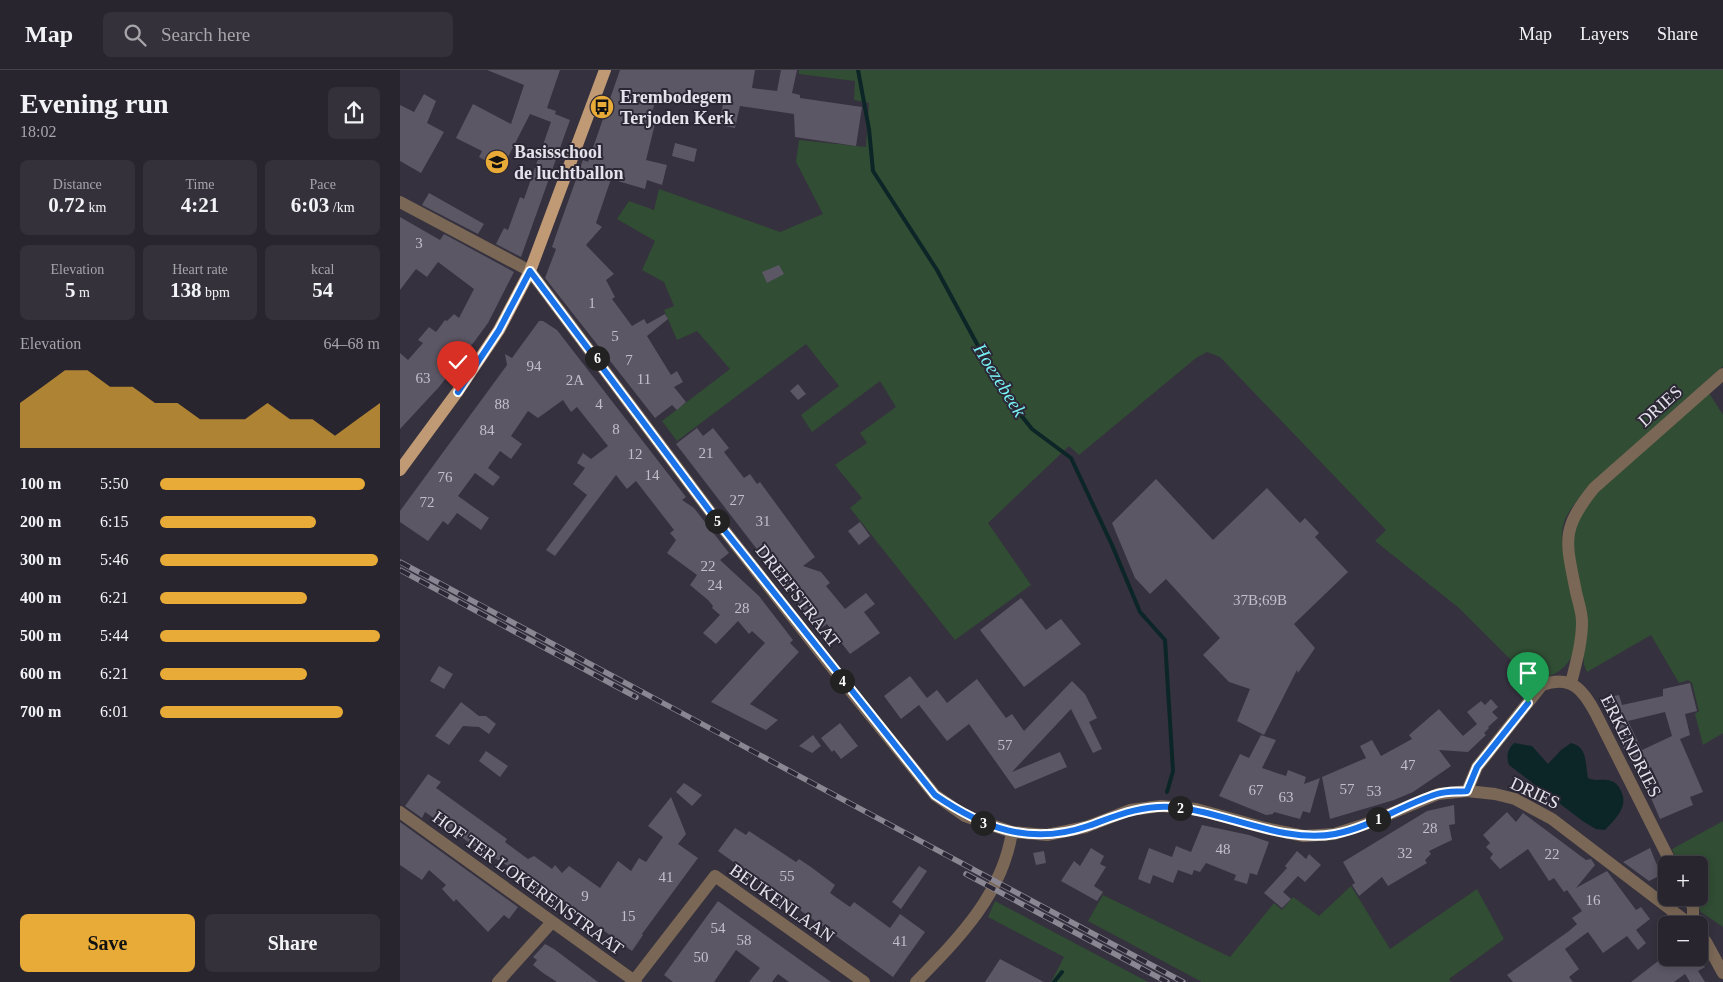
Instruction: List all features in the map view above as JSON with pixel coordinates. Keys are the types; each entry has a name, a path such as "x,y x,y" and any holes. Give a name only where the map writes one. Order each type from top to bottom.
{"main road":[{"path":"400,470 458,392 499,330 530,271 605,70"}],"street":[{"path":"400,202 530,271"},
{"name":"DREEFSTRAAT","path":"530,271 721,526 935,795 965,816 1012,832 1047,835 1069,832 1130,810 1161,806"},
{"name":"DRIES","path":"1571,683 1579,652 1582,621 1568,551 1569,526 1575,514 1594,488 1723,374"},
{"path":"1467,791 1477,767 1542,685 1551,682 1571,683"},
{"name":"ERKENDRIES","path":"1571,683 1584,692 1667,856"},
{"name":"DRIES","path":"1161,806 1196,809 1265,828 1304,836 1327,834 1363,826 1438,794 1467,791 1496,794 1515,799 1552,819 1680,916"},
{"name":"HOF TER LOKERENSTRAAT","path":"400,812 634,981"},
{"path":"916,982 960,937 980,911 1006,862 1012,832"},
{"name":"BEUKENLAAN","path":"634,981 714,876 864,982"},
{"path":"498,982 552,922"},
{"path":"1708,946 1721,964"}],"green space":[{"path":"799,70 1723,70 1723,366 1585,490 1567,516 1563,526 1562,543 1577,627 1575,646 1568,662 1548,677 1538,679 1528,677 1459,608 1375,541 1386,530 1220,357 1207,352 1196,358 1079,455 1069,446 988,523 1031,585 955,640 850,508 862,498 835,465 867,443 860,433 896,407 880,381 812,432 801,415 839,386 806,344 677,441 662,421 730,369 697,331 677,340 664,310 674,306 664,282 642,270 655,241 617,219 629,201 654,210 659,189 780,232 823,214 796,162 799,140 866,147 869,103 854,100 855,81 799,74"},
{"path":"1709,393 1723,415 1723,733 1703,745 1695,714 1699,711 1692,683 1688,680 1679,683 1651,635 1587,672 1584,665 1573,537 1581,509 1613,477"},
{"path":"1723,821 1723,927 1701,912 1698,906 1708,906 1708,856 1675,856 1672,849"},
{"path":"1351,886 1390,949 1477,889 1504,939 1449,979 1451,982 1202,982 1088,921 1103,895 1230,957 1274,903 1282,910 1293,897 1319,916"},
{"path":"995,901 1148,982 1051,982 1064,957 988,917"}],"shaded area":[{"path":"1514,743 1532,746 1548,764 1561,750 1571,743 1576,745 1585,756 1588,778 1611,781 1619,788 1623,795 1623,806 1617,816 1605,830 1596,829 1584,822 1509,765 1508,753"}],"building":[{"path":"487,70 560,70 547,108 556,111 555,114 570,120 521,257 496,244 504,228 508,230 520,197 524,199 551,122 530,114 503,167 489,159 488,162 479,157 482,151 456,138 473,104 511,124 524,85"},
{"path":"620,70 755,70 752,88 777,91 781,70 797,70 792,93 800,95 800,98 862,107 856,146 795,137 794,114 740,106 735,128 719,125 723,104 658,94 648,123 655,124 646,160 667,165 662,185 647,180 645,189 611,179 596,223 602,227 586,245 614,274 606,280 615,297 612,299 632,326 644,319 647,324 665,314 668,319 647,336 671,375 677,371 683,382 674,387 686,402 677,410 672,405 655,418 545,278 556,249 552,247 583,160 588,162"},
{"path":"424,94 436,101 427,123 444,132 421,173 400,161 400,105 414,112"},
{"path":"675,143 697,149 694,162 672,156"},
{"path":"429,193 484,224 478,234 422,205"},
{"path":"400,217 440,240 444,234 514,272 488,323 439,387 400,429 400,353 408,360 423,343 418,340 429,327 436,332 445,320 447,321 454,314 459,318 474,289 438,262 427,277 416,269 400,290"},
{"path":"779,265 784,274 767,283 762,272"},
{"path":"539,321 543,321 557,330 686,497 682,500 694,508 729,553 720,560 759,596 793,640 790,643 799,652 750,704 778,720 766,730 711,702 765,643 752,631 749,634 738,621 716,644 703,633 720,615 712,608 713,606 708,600 690,585 697,575 667,553 676,540 670,533 674,530 636,481 627,489 616,475 555,556 546,550 587,495 573,484 585,468 577,463 583,453 591,459 608,446 577,407 571,412 563,400 538,418 528,411 511,436 522,444 511,459 500,451 488,468 500,477 493,486 475,473 458,496 489,518 481,530 457,513 448,525 443,521 428,541 400,522 400,511 507,365 505,354 512,358"},
{"path":"798,384 806,394 798,400 790,391"},
{"path":"697,428 703,436 713,428 729,448 724,452 744,478 750,474 757,484 760,482 815,557 803,566 821,572 830,583 826,586 845,609 866,593 875,604 864,612 880,633 850,654 827,624 819,630 676,444"},
{"path":"1156,479 1213,540 1267,488 1300,523 1305,518 1319,533 1315,537 1348,572 1294,624 1315,648 1298,673 1297,670 1264,735 1237,721 1250,689 1229,682 1203,655 1220,638 1166,579 1150,594 1135,578 1112,523"},
{"path":"860,522 870,536 859,545 848,531"},
{"path":"1021,598 1046,630 1061,619 1081,644 1024,687 980,630"},
{"path":"439,666 453,674 444,689 430,681"},
{"path":"910,676 927,698 937,690 947,703 977,679 1006,718 1012,714 1024,731 1072,681 1085,694 1097,718 1089,722 1102,749 1093,753 1071,709 1012,772 1060,752 1067,767 1015,789 969,724 947,741 919,705 901,719 884,696"},
{"path":"1690,683 1697,711 1685,714 1690,735 1680,739 1703,792 1690,797 1693,805 1660,819 1648,791 1660,786 1651,767 1637,774 1605,710 1612,708 1609,697 1619,695 1622,705 1663,696 1663,689","holes":["1665,712 1672,736 1642,750 1628,721"]},
{"path":"1491,699 1498,707 1492,712 1498,718 1488,727 1484,733 1486,735 1468,752 1439,750 1451,766 1413,792 1394,800 1330,819 1322,777 1366,758 1360,746 1372,740 1381,756 1412,739 1409,735 1439,709 1463,736 1477,724 1467,712 1481,701 1485,705"},
{"path":"461,702 479,716 486,716 496,724 489,734 479,727 463,726 449,745 435,736"},
{"path":"840,723 858,746 841,759 834,750 832,752 821,738"},
{"path":"813,735 821,746 812,753 799,746"},
{"path":"1261,735 1276,740 1262,768 1286,776 1288,770 1306,777 1304,784 1320,778 1310,813 1303,811 1300,819 1274,812 1273,814 1266,815 1219,796 1240,754 1249,758"},
{"path":"486,751 508,766 500,777 479,761"},
{"path":"428,774 441,782 436,788 507,839 505,842 528,859 534,856 552,869 555,865 562,873 569,866 600,888 618,861 631,871 639,858 646,862 663,837 648,826 671,797 686,834 678,844 698,858 642,934 632,951 556,896 550,904 529,889 533,884 425,812 422,818 405,806"},
{"path":"684,783 702,795 692,806 676,792"},
{"path":"1454,805 1455,824 1449,825 1452,840 1429,851 1431,854 1425,860 1427,863 1388,886 1382,877 1359,896 1352,885 1355,883 1343,862 1427,811"},
{"path":"1507,812 1516,822 1523,813 1586,860 1591,859 1595,865 1576,888 1607,871 1636,910 1641,907 1650,919 1636,930 1646,943 1638,950 1627,936 1603,953 1588,932 1565,949 1579,969 1569,977 1573,982 1513,982 1507,975 1569,931 1577,924 1572,918 1582,911 1567,890 1564,892 1554,878 1549,881 1528,849 1500,869 1490,858 1493,854 1486,847 1490,843 1483,835"},
{"path":"400,822 518,907 509,919 504,915 488,932 456,899 454,902 442,889 446,885 429,870 422,880 400,865"},
{"path":"1202,825 1249,835 1269,842 1257,875 1250,873 1247,884 1234,880 1236,875 1206,863 1200,872 1194,870 1192,875 1178,870 1173,883 1153,875 1150,884 1138,879 1149,848 1172,857 1176,846 1191,852"},
{"path":"735,828 746,835 749,831 796,862 799,859 811,867 835,885 830,893 850,907 854,902 890,928 900,914 925,932 893,977 718,851"},
{"path":"1091,848 1104,856 1100,864 1106,867 1094,886 1103,892 1097,901 1061,881 1074,861 1080,866"},
{"path":"1650,848 1658,868 1658,876 1649,881 1623,862"},
{"path":"1044,851 1046,863 1036,865 1033,853"},
{"path":"1297,851 1306,859 1309,854 1321,865 1305,882 1298,876 1283,892 1291,899 1282,908 1264,893 1287,868 1285,866"},
{"path":"919,866 927,871 901,909 892,902"},
{"path":"718,901 831,982 789,982 778,974 772,982 749,982 760,968 736,950 714,982 673,982 664,975"},
{"path":"545,944 598,982 557,982 543,973 533,965 537,960 533,957"},
{"path":"1000,959 1044,982 985,982"},
{"path":"1658,961 1658,966 1705,967 1698,971 1705,982 1690,982 1685,974 1674,982 1631,982"}],"waterway":[{"name":"Hoezebeek","path":"858,70 869,129 873,171 937,270 1004,394 1032,429 1071,458 1112,545 1140,612 1165,640 1173,771 1167,792"},
{"name":"Hoezebeek","path":"1054,982 1062,972"}],"railway":[{"path":"400,562 1183,982"},
{"path":"400,570 636,697"},
{"path":"966,874 1167,982"}],"place":[{"name":"Erembodegem Terjoden Kerk","path":"602,107"},
{"name":"Basisschool de luchtballon","path":"497,162"}],"route":[{"path":"458,392 499,330 530,271 561,309 721,526 935,795 965,816 986,825 1030,835 1047,835 1086,827 1130,810 1161,806 1196,809 1265,828 1304,836 1334,834 1363,826 1438,794 1467,791 1477,767 1528,703"}]}
